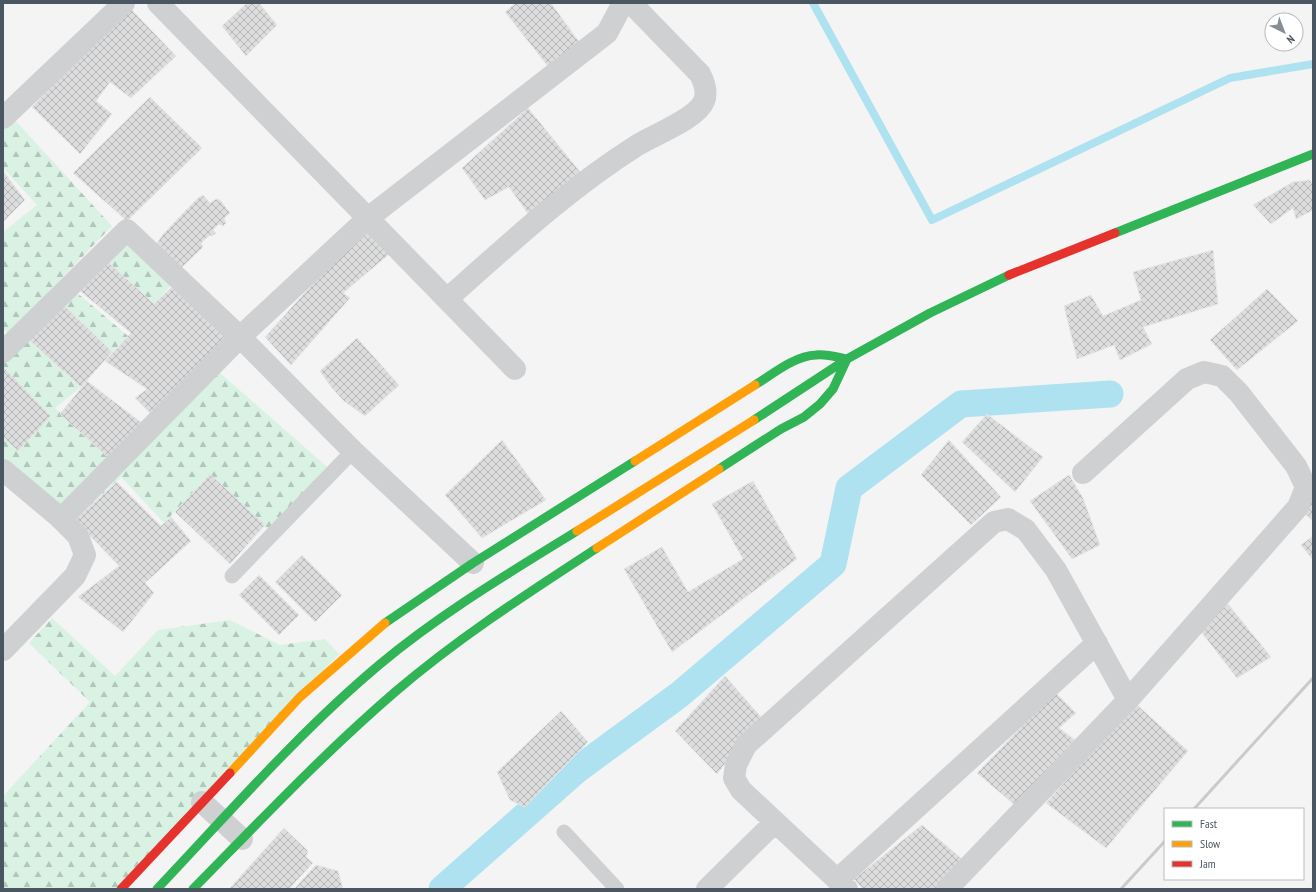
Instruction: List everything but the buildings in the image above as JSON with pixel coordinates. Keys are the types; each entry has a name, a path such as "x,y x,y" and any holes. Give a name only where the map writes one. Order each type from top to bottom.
{"main road":[{"path":"157,889 302,737 369,674 414,637 471,598 847,359 930,313 1000,279 1313,154"},
{"path":"122,889 300,697 362,642 397,614 473,563 789,364 807,355 819,353 847,359"},
{"path":"193,889 327,752 396,691 490,618 781,429 804,416 820,404 833,389 847,359"}],"street":[{"path":"3,118 124,3"},
{"path":"158,3 515,369"},
{"path":"61,518 240,337 368,218 607,34 623,3"},
{"path":"447,299 572,190 637,145 694,113 704,101 706,86 700,74 631,3"},
{"path":"3,352 127,230 240,337 353,452 473,563"},
{"path":"947,889 1128,700 1298,507 1306,487 1296,466 1238,393 1222,376 1204,372 1187,379 1083,473"},
{"path":"3,470 61,518 78,536 85,555 75,576 3,650"},
{"path":"1097,644 842,884 741,790 734,778 736,765 746,745 994,522 1008,519 1026,530 1056,570 1097,644 1128,700"},
{"path":"202,802 242,839"},
{"path":"707,889 774,822"}],"lane":[{"path":"232,576 353,452"},
{"path":"564,832 617,889"}],"green space":[{"path":"13,118 112,226 8,334 3,328 3,232 37,205 3,168 3,127"},
{"path":"127,230 178,278 154,304 75,291 128,336 112,352 64,305 29,340 81,387 55,408 110,459 58,516 3,465 3,357"},
{"path":"212,366 333,472 272,534 210,474 164,523 121,477 75,520"},
{"path":"52,618 115,676 158,630 230,620 280,645 325,639 339,654 121,889 3,889 3,796 90,702 29,643"}],"waterway":[{"path":"813,3 932,220 1230,78 1313,64"},
{"path":"442,889 578,769 679,695 833,564 849,488 961,404 1110,394"}],"railway":[{"path":"1195,808 1313,678"},
{"path":"1121,889 1164,842"}],"traffic: fast":[{"path":"1115,233 1313,154"},
{"path":"719,469 781,429 804,417 820,404 833,389 847,359 930,313 1009,275"},
{"path":"755,385 784,366 808,356 824,355 847,359"},
{"path":"754,420 847,359"},
{"path":"385,623 473,563 635,461"},
{"path":"157,889 292,746 320,718 379,665 402,646 451,611 577,531"},
{"path":"193,889 317,764 395,692 468,635 519,599 597,548"}],"traffic: slow":[{"path":"635,461 755,385"},
{"path":"577,531 754,420"},
{"path":"597,548 719,469"},
{"path":"230,773 300,697 385,623"}],"traffic: jam":[{"path":"1009,275 1115,233"},
{"path":"121,889 230,773"}]}
